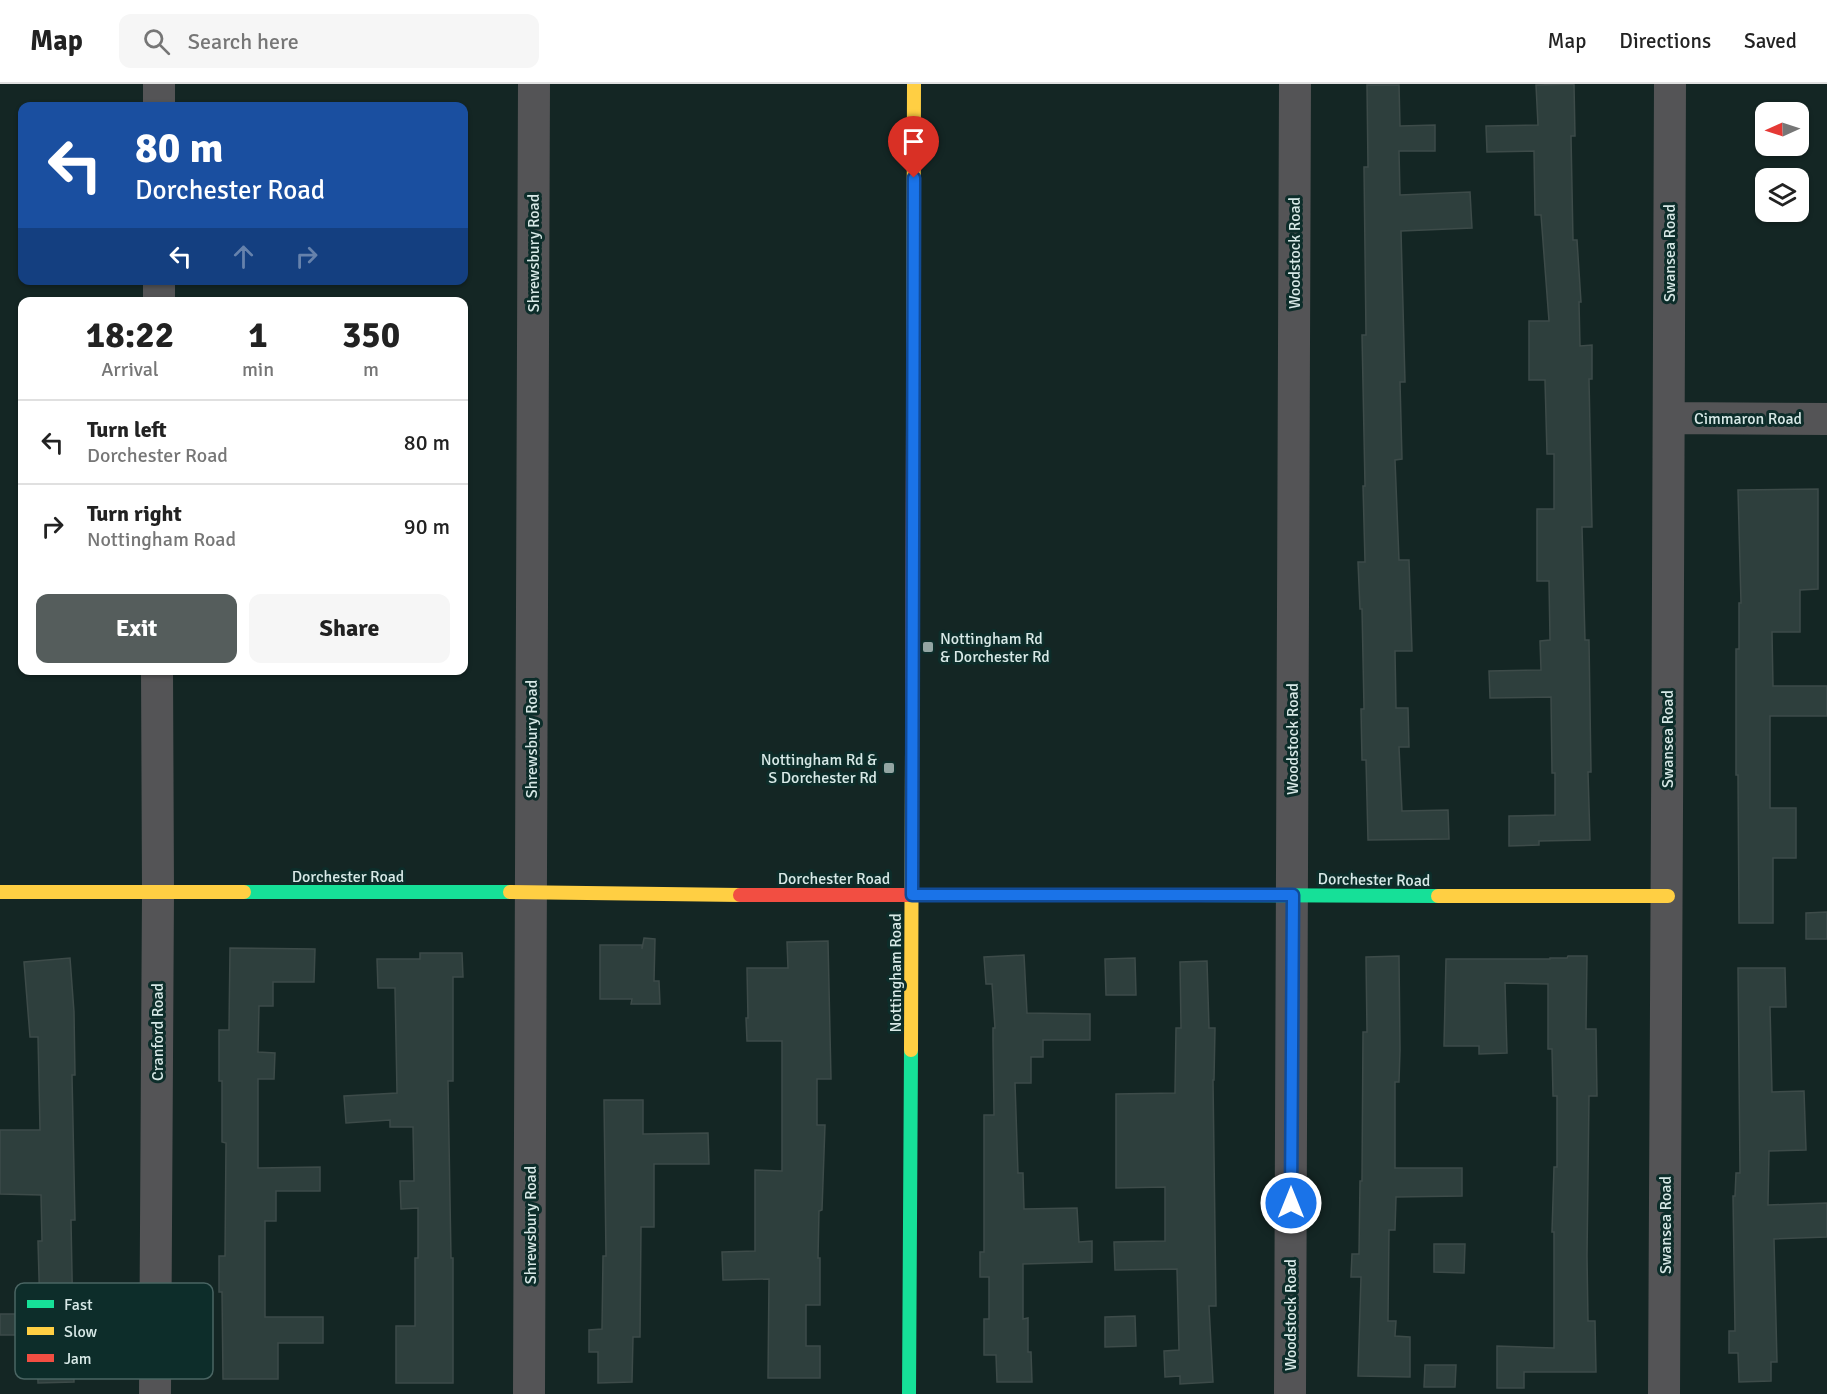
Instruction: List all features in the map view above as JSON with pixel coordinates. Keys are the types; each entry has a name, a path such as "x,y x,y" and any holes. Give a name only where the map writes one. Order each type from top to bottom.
{"street":[{"path":"159,84 159,102"},
{"name":"Shrewsbury Road","path":"529,1394 534,84"},
{"name":"Nottingham Road","path":"909,1394 915,84"},
{"name":"Woodstock Road","path":"1290,1394 1295,84"},
{"name":"Swansea Road","path":"1664,1394 1670,84"},
{"name":"Cimmaron Road","path":"1669,418 1827,419"},
{"name":"Cranford Road","path":"156,1283 157,675"},
{"name":"Dorchester Road","path":"0,892 1668,896"},
{"name":"Cranford Road","path":"155,1379 155,1394"}],"building":[{"path":"1574,84 1575,136 1571,136 1573,240 1577,240 1581,302 1579,302 1580,346 1592,345 1592,379 1589,379 1592,527 1582,527 1585,640 1589,640 1590,840 1539,841 1539,845 1509,846 1509,816 1555,815 1551,697 1490,698 1489,671 1541,670 1540,641 1550,640 1549,581 1537,581 1537,509 1554,509 1554,454 1547,454 1545,380 1529,380 1529,321 1549,321 1541,215 1535,215 1534,151 1487,152 1486,126 1538,125 1536,85"},
{"path":"1367,85 1399,85 1400,126 1435,125 1435,151 1399,151 1400,195 1470,192 1472,228 1401,231 1405,382 1400,382 1402,459 1395,460 1399,560 1409,560 1412,651 1395,651 1396,708 1408,708 1409,747 1399,747 1402,811 1448,810 1449,839 1368,840 1366,760 1362,760 1361,709 1364,709 1362,609 1360,609 1358,562 1365,562 1362,335 1366,335 1364,167 1368,167"},
{"path":"1818,489 1818,589 1800,590 1800,632 1772,632 1773,686 1827,686 1827,716 1770,716 1770,808 1796,808 1796,858 1773,858 1773,923 1739,923 1736,649 1739,649 1739,603 1741,603 1738,490"},
{"path":"1827,912 1827,939 1806,939 1806,913"},
{"path":"644,938 655,939 654,981 659,981 660,1004 631,1004 632,999 600,999 600,945 642,945 642,949"},
{"path":"828,941 831,1079 817,1079 817,1125 825,1125 822,1210 819,1211 820,1305 806,1305 806,1346 820,1346 820,1378 768,1378 769,1279 723,1280 722,1252 755,1251 755,1170 782,1171 782,1041 747,1041 747,968 788,968 787,942"},
{"path":"230,948 315,949 314,982 273,982 273,1006 259,1006 258,1052 275,1053 274,1079 258,1079 258,1168 320,1167 320,1191 276,1191 276,1221 265,1221 265,1317 323,1317 323,1343 278,1343 278,1379 223,1379 222,1292 219,1292 219,1256 225,1256 226,1143 222,1142 219,1030 229,1030"},
{"path":"420,953 462,953 463,977 453,977 453,1081 448,1081 451,1258 453,1258 453,1383 396,1383 396,1326 415,1326 418,1208 401,1209 400,1181 414,1181 413,1127 390,1127 390,1120 346,1123 344,1096 397,1093 395,988 378,988 377,959 420,959"},
{"path":"1024,955 1027,1013 1090,1014 1090,1040 1043,1040 1043,1057 1031,1057 1031,1083 1015,1083 1018,1173 1023,1173 1024,1209 1077,1208 1079,1242 1092,1241 1092,1262 1023,1264 1023,1319 1028,1318 1028,1352 1031,1352 1032,1382 997,1382 996,1355 984,1355 984,1319 989,1319 989,1277 980,1277 980,1252 984,1252 984,1115 994,1115 993,1028 995,1028 992,984 986,984 984,957"},
{"path":"1399,956 1400,1050 1399,1082 1395,1082 1395,1168 1462,1168 1462,1196 1396,1197 1395,1230 1389,1230 1388,1321 1396,1321 1395,1336 1410,1337 1410,1377 1358,1376 1361,1277 1351,1277 1352,1254 1359,1254 1363,1032 1367,1032 1366,957"},
{"path":"1568,956 1587,956 1586,1029 1596,1029 1597,1096 1589,1096 1587,1256 1588,1321 1595,1321 1596,1372 1524,1372 1524,1388 1497,1388 1497,1346 1554,1348 1554,1232 1552,1232 1554,1167 1557,1167 1557,1096 1553,1096 1552,1049 1548,1049 1548,984 1505,983 1507,1053 1479,1054 1479,1046 1444,1046 1446,959 1550,959 1567,958"},
{"path":"70,958 75,1075 72,1075 75,1220 71,1220 72,1283 39,1283 38,1241 42,1241 41,1195 0,1194 0,1130 40,1130 38,1037 30,1037 24,962"},
{"path":"1135,958 1136,995 1106,995 1105,959"},
{"path":"1207,961 1209,1028 1215,1028 1213,1080 1216,1306 1209,1306 1213,1382 1180,1384 1180,1376 1165,1377 1164,1351 1179,1350 1177,1269 1115,1270 1114,1242 1165,1241 1165,1187 1116,1188 1116,1094 1175,1093 1176,1028 1181,1028 1180,962"},
{"path":"1738,968 1785,968 1786,1007 1770,1007 1772,1092 1804,1091 1806,1150 1769,1151 1768,1205 1827,1203 1827,1237 1774,1239 1777,1362 1771,1362 1771,1381 1739,1382 1738,1353 1729,1353 1729,1331 1735,1331 1733,1196 1735,1196 1736,1173 1740,1173"},
{"path":"604,1100 643,1100 643,1134 708,1133 709,1164 654,1164 654,1227 641,1227 640,1337 633,1337 632,1382 598,1383 598,1352 589,1352 589,1330 602,1329 603,1256 606,1256"},
{"path":"1434,1244 1465,1244 1464,1273 1434,1272"},
{"path":"0,1314 15,1314 15,1335 0,1335"},
{"path":"1135,1316 1136,1346 1105,1347 1105,1317"},
{"path":"1425,1365 1456,1365 1455,1387 1424,1387"},
{"path":"38,1379 74,1379 74,1382 38,1383"}],"traffic: fast":[{"path":"244,892 510,892"},
{"path":"1193,895 1438,896"},
{"path":"909,1394 911,1050"}],"traffic: slow":[{"path":"913,425 914,84"},
{"path":"911,1050 912,752"},
{"path":"0,892 244,892"},
{"path":"510,892 740,895"},
{"path":"1438,896 1668,896"}],"traffic: jam":[{"path":"912,752 913,425"},
{"path":"740,895 1193,895"}],"place":[{"name":"Nottingham Rd & Dorchester Rd","path":"928,647"},
{"name":"Nottingham Rd & S Dorchester Rd","path":"889,768"}],"route":[{"path":"914,178 912,895 1293,895 1291,1203"}]}
